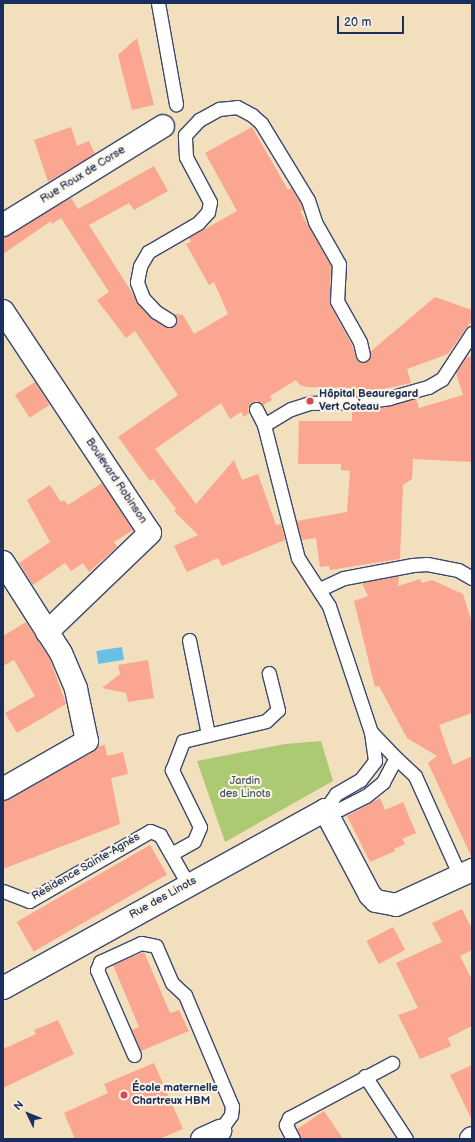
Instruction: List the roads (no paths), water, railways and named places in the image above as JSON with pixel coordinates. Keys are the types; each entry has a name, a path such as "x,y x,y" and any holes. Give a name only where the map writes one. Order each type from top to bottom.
{"street":[{"name":"Rue Roux de Corse","path":"3,225 163,126"},
{"name":"Boulevard Robinson","path":"3,311 150,533 47,632"},
{"path":"3,562 60,653 76,689 87,740 3,790"},
{"path":"325,810 370,895 376,901 396,905 466,873"},
{"name":"Rue des Linots","path":"3,988 188,884 325,810"}],"lane":[{"path":"158,3 176,104"},
{"path":"169,320 156,312 144,298 137,282 140,266 148,252 198,223 208,212 210,202 186,157 184,135 199,120 219,109 237,107 252,115 261,123 308,200 315,222 339,264 337,301 360,342 363,355"},
{"path":"366,401 389,398 422,389 442,379 472,333"},
{"path":"264,425 291,409 310,402 352,402"},
{"path":"256,408 264,425 298,558 304,571 320,589 329,606 372,732 375,761 360,780 336,794 325,810"},
{"path":"320,589 344,578 427,564 458,570 472,578"},
{"path":"189,640 208,734"},
{"path":"172,854 194,841 200,827 172,770 183,741 266,721 278,710 269,673"},
{"path":"372,732 415,776 466,873"},
{"path":"325,810 340,810 366,796 383,782 396,758"},
{"name":"Résidence Sainte-Agnès","path":"3,891 29,901 150,831 160,835 188,884"},
{"path":"134,1055 97,970 100,962 141,943 156,946 172,984 185,995 232,1106 231,1115 211,1135"},
{"path":"293,1139 286,1126 289,1118 365,1076 392,1063"},
{"path":"365,1076 406,1139"}],"water":[{"path":"122,647 124,660 98,664 96,651"}],"place":[{"name":"Hôpital Beauregard Vert Coteau","path":"310,401"},
{"name":"École maternelle Chartreux HBM","path":"124,1095"}],"park label":[{"name":"Jardin des Linots","path":"245,788"}]}
